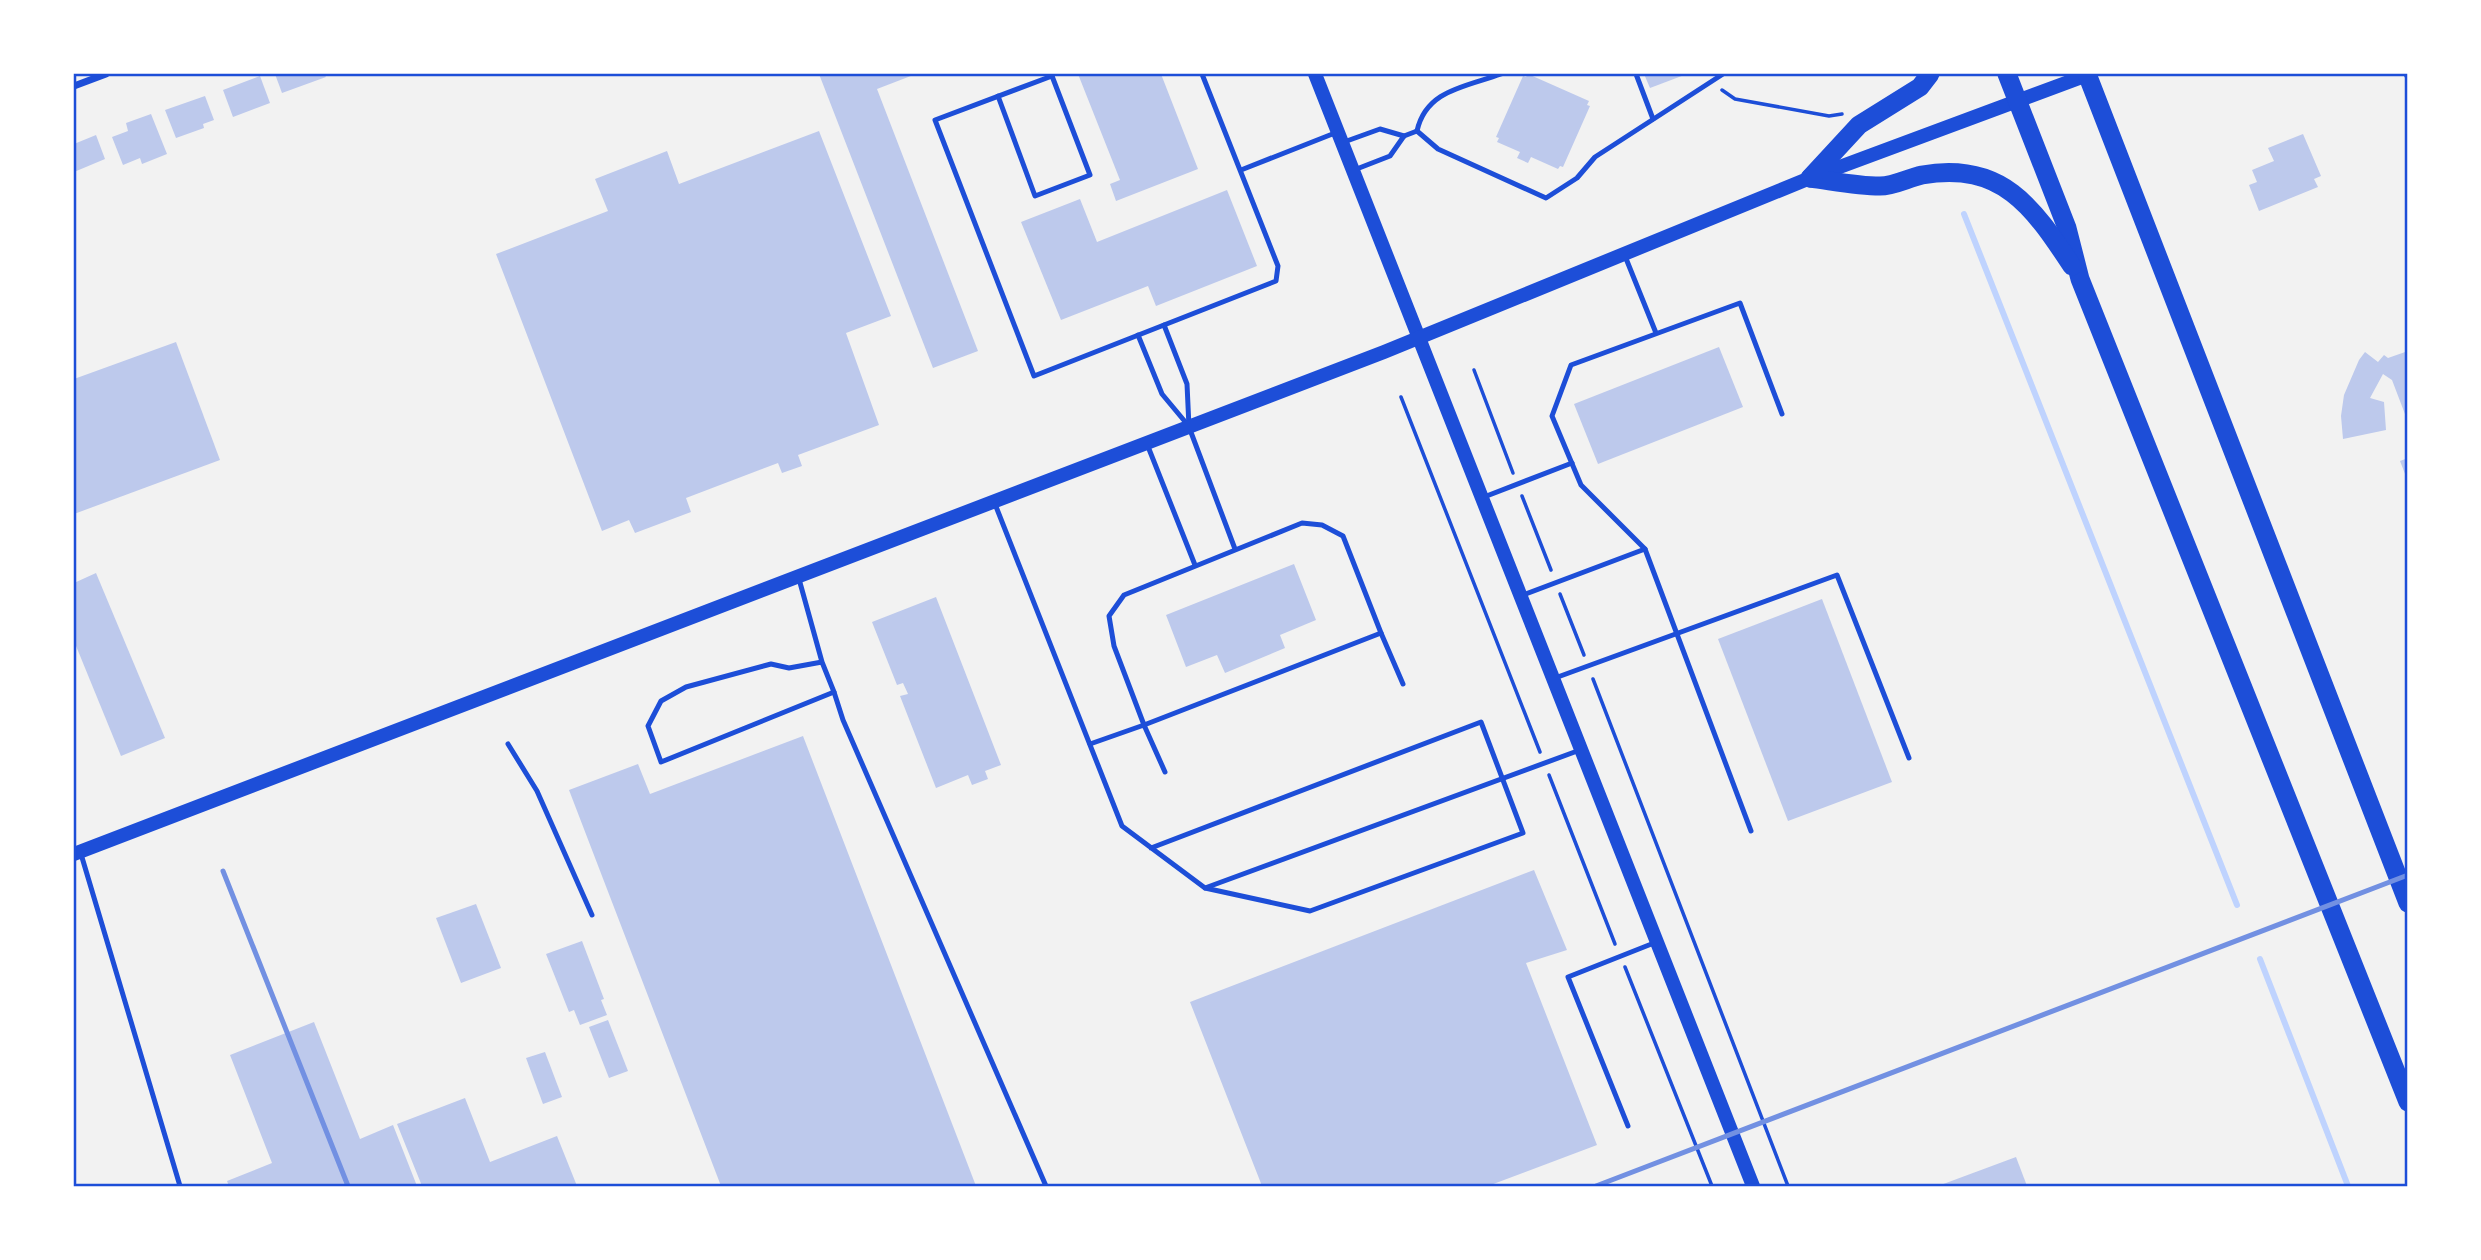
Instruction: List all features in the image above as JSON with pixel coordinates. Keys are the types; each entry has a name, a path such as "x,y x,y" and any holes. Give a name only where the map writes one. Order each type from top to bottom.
{"highway":[{"path":"1810,178 1858,125 1920,87 1930,74"},
{"path":"2007,74 2067,228 2080,279 2407,1102"},
{"path":"2088,74 2407,904"},
{"path":"1810,178 1882,187 1923,175 1972,174 1999,186 2028,204 2080,279"}],"main road":[{"path":"1315,74 1753,1186"},
{"path":"77,852 1189,427 1625,256 1810,178 2088,74"}],"street":[{"path":"74,86 106,74"}],"lane":[{"path":"998,96 1035,195 1090,175 1052,75 935,120 1034,376 1271,284 1279,276 1278,266 1202,74"},
{"path":"1417,131 1421,114 1436,98 1501,74"},
{"path":"1636,74 1653,119"},
{"path":"1417,131 1438,149 1546,198 1577,178 1595,157 1723,74"},
{"path":"1241,170 1340,137 1380,129 1404,136"},
{"path":"1354,170 1390,156 1404,136 1417,131"},
{"path":"1625,256 1656,333"},
{"path":"1751,831 1645,549 1581,485 1552,416 1571,365 1740,303 1782,414"},
{"path":"1164,325 1187,384 1189,427 1235,549"},
{"path":"1138,335 1162,394 1189,427"},
{"path":"1147,443 1195,565"},
{"path":"1482,497 1572,463"},
{"path":"994,501 1122,826 1151,848 1205,888 1310,911 1523,833 1481,722 1151,848"},
{"path":"1165,772 1114,646 1109,617 1124,595 1302,523 1322,525 1343,536 1403,684"},
{"path":"1522,596 1645,549"},
{"path":"1555,678 1837,575 1909,758"},
{"path":"799,576 822,662 843,720 1046,1186"},
{"path":"1090,744 1381,633"},
{"path":"822,662 789,668 771,664 686,687 661,701 648,726 661,762 834,691"},
{"path":"508,744 537,791 592,915"},
{"path":"1205,888 1583,749"},
{"path":"77,852 180,1186"},
{"path":"1628,1126 1568,978 1657,942"}],"path":[{"path":"1715,78 1725,95 1735,99 1829,116 1851,113"},
{"path":"1474,370 1788,1186"},
{"path":"1401,397 1712,1186"}],"building":[{"path":"275,74 324,74 326,77 282,93"},
{"path":"819,74 916,74 877,89 978,351 933,368"},
{"path":"1078,74 1161,74 1198,169 1116,201 1110,184 1120,180"},
{"path":"1528,74 1589,101 1587,105 1590,106 1563,167 1558,169 1531,157 1528,163 1517,158 1520,152 1497,142 1499,138 1496,137 1523,76"},
{"path":"1644,74 1687,74 1650,88"},
{"path":"260,76 270,103 233,117 223,90"},
{"path":"205,96 214,120 203,124 204,128 176,138 165,110"},
{"path":"151,114 167,154 142,164 140,158 123,165 112,137 128,131 126,123"},
{"path":"819,131 891,316 846,333 879,425 798,455 802,466 782,473 778,463 686,498 691,512 635,533 629,520 602,531 496,254 608,211 595,179 667,151 679,184"},
{"path":"2303,134 2321,176 2314,179 2318,187 2259,211 2249,185 2257,182 2252,170 2274,161 2268,148"},
{"path":"96,135 105,159 74,172 74,144"},
{"path":"1227,190 1257,266 1156,306 1148,286 1061,320 1021,222 1080,199 1097,242"},
{"path":"176,342 220,460 74,514 74,379"},
{"path":"1719,347 1743,407 1598,464 1574,404"},
{"path":"2408,351 2408,422 2392,380 2383,374 2370,398 2384,402 2386,430 2343,439 2341,416 2344,395 2359,360 2365,352 2378,362 2384,355 2388,358"},
{"path":"2408,458 2408,479 2407,479 2400,461"},
{"path":"1294,564 1316,620 1280,635 1285,648 1225,673 1217,655 1186,667 1166,615"},
{"path":"96,573 165,738 121,756 74,641 74,583"},
{"path":"936,597 1001,765 985,771 988,779 972,785 968,775 936,788 900,696 908,694 903,683 897,685 872,622"},
{"path":"1822,599 1892,782 1788,821 1718,639"},
{"path":"803,736 976,1186 721,1186 569,790 638,764 650,794"},
{"path":"1534,870 1567,950 1526,963 1597,1145 1488,1186 1262,1186 1190,1002"},
{"path":"476,904 501,968 461,983 436,918"},
{"path":"582,941 604,999 601,1000 607,1015 580,1025 574,1010 569,1012 546,954"},
{"path":"608,1020 628,1071 609,1078 589,1027"},
{"path":"314,1022 360,1139 393,1125 417,1186 229,1186 227,1181 272,1163 230,1055"},
{"path":"545,1052 562,1097 543,1104 526,1058"},
{"path":"465,1098 490,1162 557,1136 577,1186 422,1186 397,1124"},
{"path":"2016,1157 2027,1186 1938,1186"}],"waterway":[{"path":"1964,214 2237,905"},
{"path":"2260,959 2348,1186"}],"railway":[{"path":"223,871 348,1186"},
{"path":"1596,1186 2408,875"}]}
